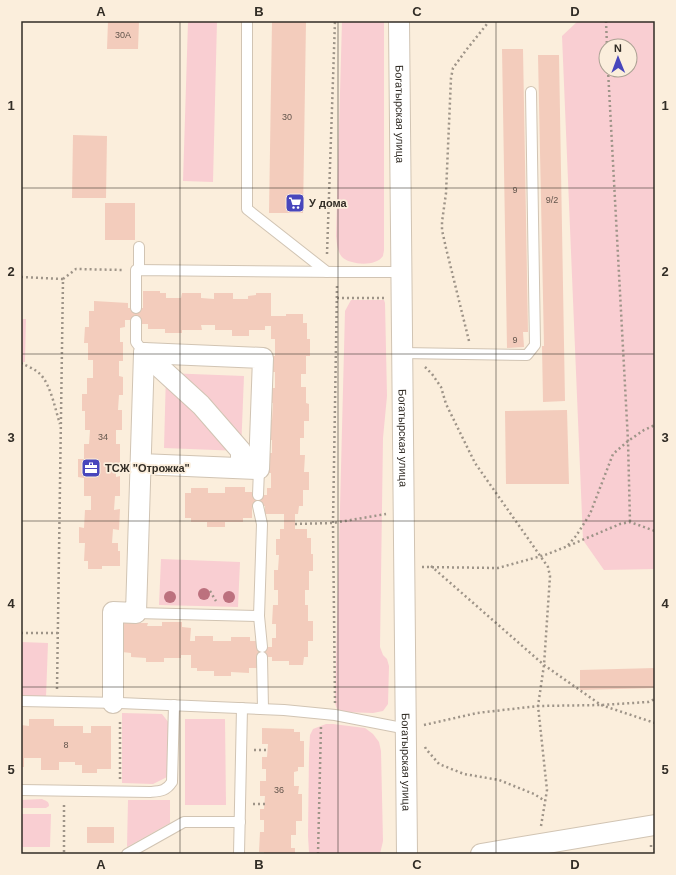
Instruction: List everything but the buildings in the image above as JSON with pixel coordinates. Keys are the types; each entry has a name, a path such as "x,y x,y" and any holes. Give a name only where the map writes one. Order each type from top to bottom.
{"street":[{"name":"Богатырская улица","path":"399,21 407,854"},
{"path":"117,703 113,612 136,612 144,353"},
{"path":"144,353 263,358 250,468"},
{"path":"144,353 201,405 241,451 250,468"},
{"path":"140,464 250,468"},
{"path":"482,854 655,825"}],"lane":[{"path":"247,21 247,209 327,272"},
{"path":"402,353 527,355 535,345 531,92"},
{"path":"136,308 139,247"},
{"path":"137,270 402,272"},
{"path":"136,321 136,342 144,353"},
{"path":"250,468 258,495"},
{"path":"258,506 262,524 260,616 263,709"},
{"path":"136,612 260,616"},
{"path":"21,701 263,709 335,715 402,728"},
{"path":"21,790 120,792 162,791 172,782 174,705"},
{"path":"239,854 242,708"},
{"path":"127,854 184,822 240,822"}],"path":[{"path":"327,272 335,21"},
{"path":"472,355 446,248 442,230 442,222 446,192 451,78 453,68 488,21"},
{"path":"606,21 607,38"},
{"path":"608,78 628,441 630,522"},
{"path":"21,277 62,279 76,269 137,270"},
{"path":"335,715 333,523 338,272"},
{"path":"57,702 62,279"},
{"path":"337,298 388,298"},
{"path":"21,363 40,374 45,381 61,426"},
{"path":"423,366 432,374 441,387 446,404 475,463 548,567 550,576 544,665 538,706 547,790 540,833"},
{"path":"568,546 590,514 613,454 628,441 644,430 655,425"},
{"path":"295,524 333,523 404,511"},
{"path":"419,566 498,568 541,556 620,524 630,522 655,531"},
{"path":"431,566 544,665 600,705 655,723"},
{"path":"21,633 58,633"},
{"path":"419,726 477,713 538,706 600,705 648,702 655,699"},
{"path":"117,703 120,792"},
{"path":"318,854 321,714"},
{"path":"424,743 426,749 439,764 464,774 499,780 534,794 545,801"},
{"path":"64,791 64,854"}],"shaded area":[{"path":"188,21 217,21 213,182 183,181"},
{"path":"342,21 384,21 384,250 383,256 380,260 363,264 351,262 340,255 336,236"},
{"path":"578,21 655,21 655,569 604,570 583,540 562,36"},
{"path":"351,300 384,300 385,303 387,396 383,438 380,647 389,666 388,704 383,711 373,713 343,712 337,709 335,703 345,311"},
{"path":"21,319 26,319 25,362 21,362"},
{"path":"166,373 244,376 241,451 164,448"},
{"path":"161,559 240,562 238,607 159,605"},
{"path":"21,642 48,643 46,697 21,697"},
{"path":"122,713 162,714 169,723 167,777 153,784 122,783"},
{"path":"185,719 225,719 226,805 185,805"},
{"path":"326,724 365,728 373,734 379,742 381,751 383,841 380,854 310,854 309,852 310,735 313,729"},
{"path":"42,799 48,802 49,806 46,808 21,808 21,800"},
{"path":"128,800 170,800 170,823 127,847"},
{"path":"21,814 51,814 50,847 21,847"}],"place":[{"name":"У дома","path":"295,203"},
{"name":"ТСЖ \"Отрожка\"","path":"91,468"}]}
